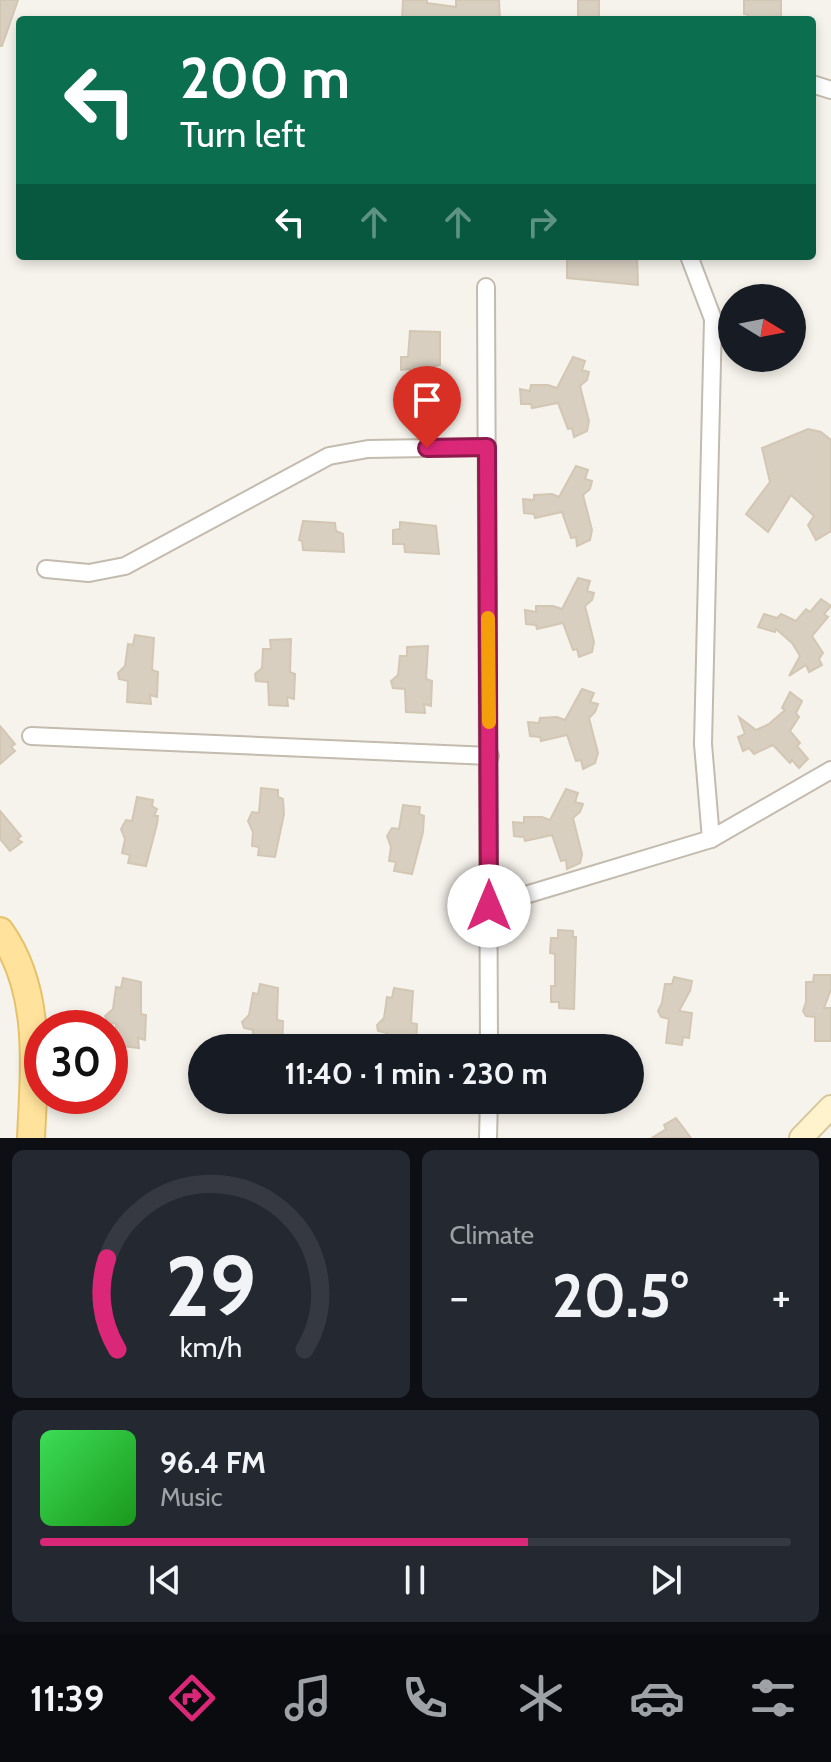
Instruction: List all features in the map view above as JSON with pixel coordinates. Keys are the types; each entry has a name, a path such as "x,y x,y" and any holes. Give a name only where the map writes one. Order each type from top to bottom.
{"main road":[{"path":"0,931 10,945 25,984 32,1021 29,1136"}],"street":[{"path":"691,260 713,319 703,744 711,839"},
{"path":"486,287 489,1034"},
{"path":"46,569 89,573 125,566 329,456 368,449 487,447"},
{"path":"31,736 490,756"},
{"path":"489,906 711,839 831,770"},
{"path":"801,1138 831,1107"},
{"path":"488,1138 489,1114"}],"building":[{"path":"0,0 18,0 2,46 0,46"},
{"path":"403,0 427,0 427,3 456,7 456,0 499,0 500,16 402,16"},
{"path":"578,0 599,0 599,16 578,16"},
{"path":"744,0 781,0 781,16 744,14"},
{"path":"567,260 637,260 638,285 567,278"},
{"path":"410,331 440,332 440,365 425,368 426,377 410,377 410,369 401,370 401,357 408,357"},
{"path":"573,357 585,361 582,370 589,372 587,380 580,386 589,421 587,431 574,437 558,403 532,408 531,404 521,404 520,389 530,391 531,385 557,388"},
{"path":"808,429 821,432 831,440 831,531 816,540 808,525 814,516 791,495 768,532 746,514 770,482 762,448"},
{"path":"576,466 588,470 585,479 592,481 590,489 583,495 592,530 590,540 577,546 576,537 571,538 562,512 535,518 534,514 524,513 523,499 534,500 534,495 552,494 559,497"},
{"path":"303,521 335,523 336,531 343,534 344,552 303,550 302,541 299,540"},
{"path":"400,522 436,526 439,554 405,552 404,544 393,544 393,530 400,529"},
{"path":"578,578 590,581 587,591 594,593 585,606 594,642 592,652 579,657 577,649 573,650 563,623 537,629 536,625 526,624 525,610 536,612 536,606 562,609"},
{"path":"821,599 831,606 824,614 828,617 812,636 823,653 819,659 822,665 809,672 806,665 789,676 800,656 792,643 776,629 775,632 758,627 764,614 777,618 781,614 796,621 806,609 810,612"},
{"path":"135,635 154,638 152,670 158,672 157,697 150,695 151,704 127,702 128,681 119,679 118,673 125,666 128,644 133,645"},
{"path":"291,639 290,672 295,674 294,699 287,697 288,706 269,705 268,682 256,681 255,674 262,668 263,649 271,649 270,640"},
{"path":"428,646 426,679 432,681 431,706 424,704 425,713 406,712 405,689 393,688 391,681 398,675 400,656 407,656 407,647"},
{"path":"582,689 594,693 590,702 598,704 589,718 598,753 595,763 583,769 581,760 576,761 567,735 541,741 540,737 530,736 528,722 539,723 540,718 557,717 565,720"},
{"path":"790,692 802,701 796,713 799,717 790,731 808,759 799,768 773,745 754,754 749,748 743,751 738,737 745,734 739,717 756,730 769,724 785,710 782,708"},
{"path":"0,726 15,744 11,747 15,751 0,764"},
{"path":"261,788 278,790 278,797 283,799 284,814 275,857 258,855 259,847 252,846 253,832 248,821 252,812 259,813"},
{"path":"566,789 578,793 575,802 583,804 573,818 582,854 580,863 567,869 566,860 561,861 552,835 525,841 524,837 514,836 513,822 524,823 524,817 550,820"},
{"path":"137,797 153,800 152,806 157,809 154,816 158,816 146,866 128,863 130,855 122,853 125,839 121,829 126,820 132,821"},
{"path":"403,805 420,807 419,814 424,816 412,874 394,871 396,862 389,861 391,847 387,836 392,828 399,829"},
{"path":"0,811 21,836 17,839 22,842 10,851 0,839"},
{"path":"558,930 573,931 573,937 576,937 574,1009 559,1008 559,1002 551,1002 551,986 555,986 555,954 550,953 551,938 558,938"},
{"path":"814,975 831,975 831,989 824,1008 831,1008 831,1041 815,1041 815,1017 806,1016 803,1011 806,982 813,982"},
{"path":"674,977 692,981 679,1011 692,1013 689,1038 683,1037 682,1045 666,1043 669,1019 661,1017 658,1011 665,984 672,984"},
{"path":"123,978 141,982 141,1014 146,1015 145,1040 138,1038 139,1048 128,1047 128,1010 112,1010 116,987 121,988"},
{"path":"260,984 278,988 277,1020 283,1021 283,1034 253,1034 253,1030 244,1028 242,1022 249,1015 253,993 258,994"},
{"path":"394,988 413,991 411,1023 417,1024 417,1034 378,1031 377,1025 384,1018 387,997 392,998"},
{"path":"676,1118 691,1138 652,1138 666,1129 664,1125"}],"slow traffic":[{"path":"488,618 489,722"}],"route":[{"path":"427,448 487,447 489,906"}]}
